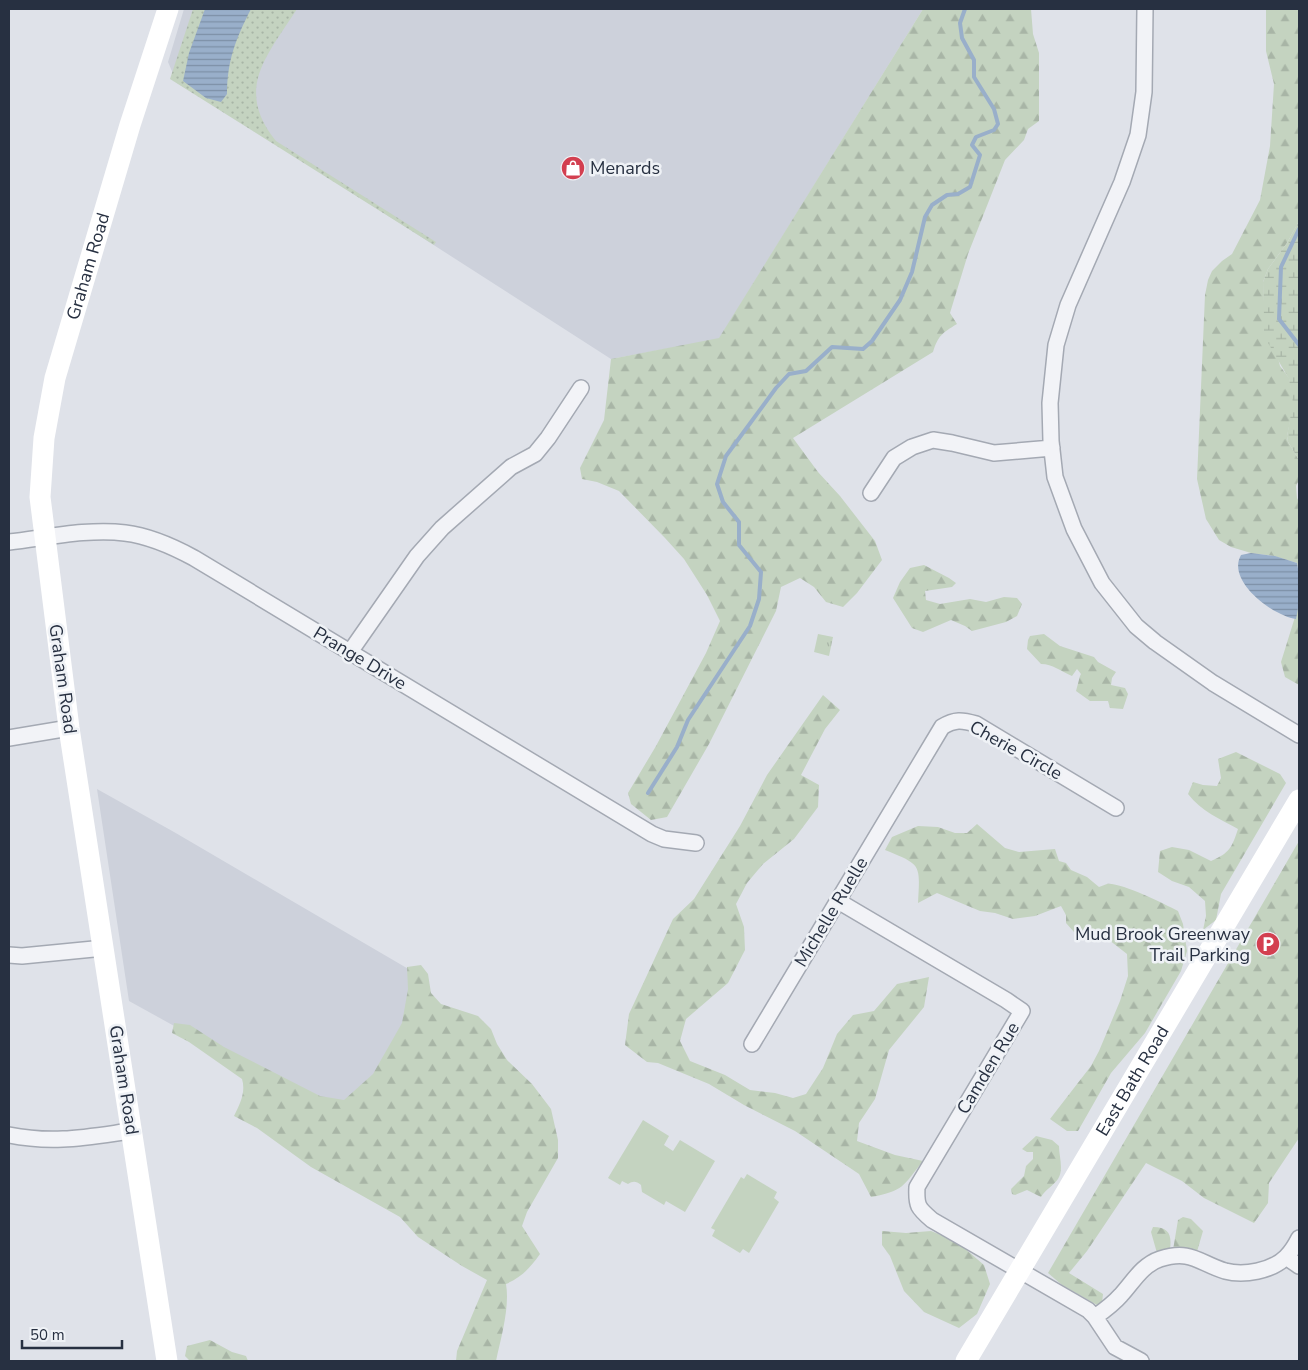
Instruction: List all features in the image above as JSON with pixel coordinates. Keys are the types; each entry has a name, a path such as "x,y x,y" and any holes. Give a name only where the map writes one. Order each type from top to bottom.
{"main road":[{"name":"Graham Road","path":"167,1361 69,728 40,497 41,461 51,394 62,352 130,125 168,9"},
{"name":"East Bath Road","path":"966,1361 1299,800"}],"street":[{"path":"1145,9 1144,92 1138,135 1122,182 1068,305 1056,345 1050,403 1055,476 1074,529 1102,583 1136,626 1157,644 1213,683 1299,735"},
{"path":"350,652 418,556 442,528 511,467 534,454 548,438 581,388"},
{"path":"871,493 894,458 912,446 933,440 994,453 1052,448"},
{"name":"Prange Drive","path":"9,542 87,533 116,532 146,537 166,544 194,558 652,834 664,839 696,843"},
{"name":"Cherie Circle","path":"909,779 942,727 951,721 962,720 976,724 1116,808"},
{"path":"9,738 69,728"},
{"name":"Michelle Ruelle","path":"752,1044 909,779"},
{"name":"Camden Rue","path":"838,901 1006,1000 1022,1012 917,1187 917,1200 920,1210 932,1220 1020,1271"},
{"path":"9,955 22,956 104,948"},
{"path":"9,1135 31,1140 54,1141 131,1131"},
{"path":"1095,1316 1117,1299 1135,1276 1158,1260 1184,1256 1197,1258 1224,1270 1240,1272 1261,1270 1286,1257 1299,1238"},
{"path":"1286,1257 1299,1266"},
{"path":"1020,1271 1095,1316 1115,1347 1141,1361"}],"shaded area":[{"path":"184,9 923,9 719,339 611,359 275,143 177,83 168,62"},
{"path":"97,789 429,981 348,1122 129,1001"}],"green space":[{"path":"193,9 297,9 275,42 260,73 256,89 257,105 264,122 276,141 436,242 434,245 170,79"},
{"path":"923,9 1031,9 1033,34 1039,53 1039,121 1028,129 1024,140 1005,160 968,254 950,313 957,324 941,335 933,352 793,438 818,472 840,496 875,541 882,560 857,593 843,607 826,602 814,587 800,578 781,587 776,611 709,744 667,817 651,820 631,804 628,793 656,746 706,653 720,621 707,595 684,559 665,538 619,491 597,482 582,479 580,468 604,420 611,359 719,338"},
{"path":"1266,9 1299,9 1299,221 1287,243 1268,269 1263,282 1264,302 1280,366 1289,378 1294,403 1287,436 1288,442 1299,460 1299,480 1296,486 1299,502 1299,573 1297,563 1274,556 1251,553 1231,547 1219,540 1206,519 1197,479 1205,295 1208,280 1212,271 1232,254 1260,200 1270,146 1274,84 1266,51"},
{"path":"1299,221 1299,460 1288,442 1287,436 1293,403 1289,379 1264,336 1263,282 1268,269 1287,243"},
{"path":"924,565 956,583 952,587 925,591 926,600 940,604 970,599 986,602 1004,597 1017,598 1022,604 1017,616 1006,622 972,631 951,620 923,632 912,628 893,598 900,582 910,568"},
{"path":"1299,604 1299,685 1285,677 1281,662"},
{"path":"818,634 833,637 829,656 814,652"},
{"path":"1044,634 1060,646 1094,657 1098,662 1116,672 1112,678 1111,685 1125,688 1128,694 1123,709 1110,708 1108,701 1090,701 1076,691 1081,674 1077,669 1072,676 1053,666 1041,664 1027,649 1030,636"},
{"path":"823,695 840,710 825,729 801,775 819,785 818,807 794,839 763,864 747,883 736,904 744,927 745,950 728,983 686,1019 680,1041 690,1061 725,1075 750,1090 775,1093 793,1098 806,1094 823,1068 837,1034 853,1015 874,1011 897,984 929,977 924,1007 889,1050 875,1099 859,1123 857,1141 895,1155 923,1161 897,1190 871,1197 859,1174 795,1131 744,1105 709,1084 658,1063 647,1062 625,1045 629,1014 673,919 694,899 740,826 767,775"},
{"path":"1236,752 1280,774 1286,783 1221,894 1216,920 1203,930 1206,916 1205,901 1189,887 1172,881 1158,872 1160,851 1172,847 1189,850 1211,861 1229,849 1238,829 1205,810 1188,794 1193,782 1217,786 1221,778 1218,759"},
{"path":"977,824 1005,848 1019,852 1055,849 1059,861 1066,863 1071,870 1087,877 1099,887 1113,884 1142,894 1178,911 1183,924 1187,951 1181,971 1145,1033 1111,1073 1078,1131 1067,1131 1050,1119 1091,1066 1099,1051 1120,1001 1128,976 1127,954 1095,929 1074,932 1066,923 1066,915 1061,906 1035,916 1013,919 995,913 980,911 937,893 918,903 919,880 916,868 906,859 885,850 892,837 918,826 938,827 955,833 967,833"},
{"path":"1299,841 1299,1138 1269,1183 1268,1203 1254,1223 1204,1198 1182,1181 1146,1163 1087,1251 1069,1273 1103,1294 1102,1303 1097,1305 1062,1285 1048,1273"},
{"path":"421,965 428,974 431,993 441,1004 478,1016 491,1029 497,1044 507,1060 532,1084 551,1109 558,1140 558,1158 527,1212 522,1226 540,1254 525,1272 506,1284 506,1312 496,1361 456,1361 457,1351 487,1280 418,1237 400,1217 311,1167 257,1128 234,1116 243,1093 242,1079 189,1042 172,1033 174,1023 190,1025 224,1047 320,1096 344,1100 373,1074 402,1023 408,989 407,967"},
{"path":"643,1120 669,1136 664,1145 673,1151 680,1140 715,1161 685,1212 666,1201 664,1205 642,1192 641,1185 638,1183 628,1184 622,1181 620,1185 608,1178"},
{"path":"1036,1136 1052,1140 1059,1146 1060,1175 1041,1197 1027,1190 1015,1195 1012,1194 1011,1189 1024,1176 1026,1166 1033,1159 1033,1152 1027,1152 1022,1149"},
{"path":"747,1174 777,1192 774,1198 779,1202 749,1253 743,1249 740,1253 712,1236 715,1230 711,1228 741,1177 744,1179"},
{"path":"1183,1217 1191,1219 1203,1231 1196,1255 1173,1250 1178,1220"},
{"path":"1153,1227 1166,1230 1170,1236 1170,1249 1157,1253 1151,1232"},
{"path":"882,1231 906,1233 931,1231 956,1241 984,1265 990,1284 977,1314 959,1328 924,1312 904,1291 890,1256 882,1245"},
{"path":"210,1340 232,1352 246,1356 248,1361 190,1361 185,1356 187,1346"}],"water":[{"path":"205,9 251,9 233,50 227,82 227,94 221,102 206,98 183,81 189,53"},
{"path":"1251,553 1275,556 1297,563 1300,591 1296,619 1286,616 1265,604 1254,596 1246,586 1240,576 1238,565 1241,555"}],"waterway":[{"path":"648,793 677,747 688,720 750,626 759,599 761,572 739,545 739,522 723,502 717,484 726,456 776,388 789,374 806,371 832,347 863,349 872,341 900,300 912,272 925,217 932,205 947,195 958,194 970,187 980,155 972,145 976,137 994,130 998,124 994,109 974,77 974,60 962,38 960,23 965,9"},
{"path":"1299,229 1281,267 1279,319 1299,345"}],"place":[{"name":"Menards","path":"573,168"},
{"name":"Mud Brook Greenway Trail Parking","path":"1268,944"}]}
